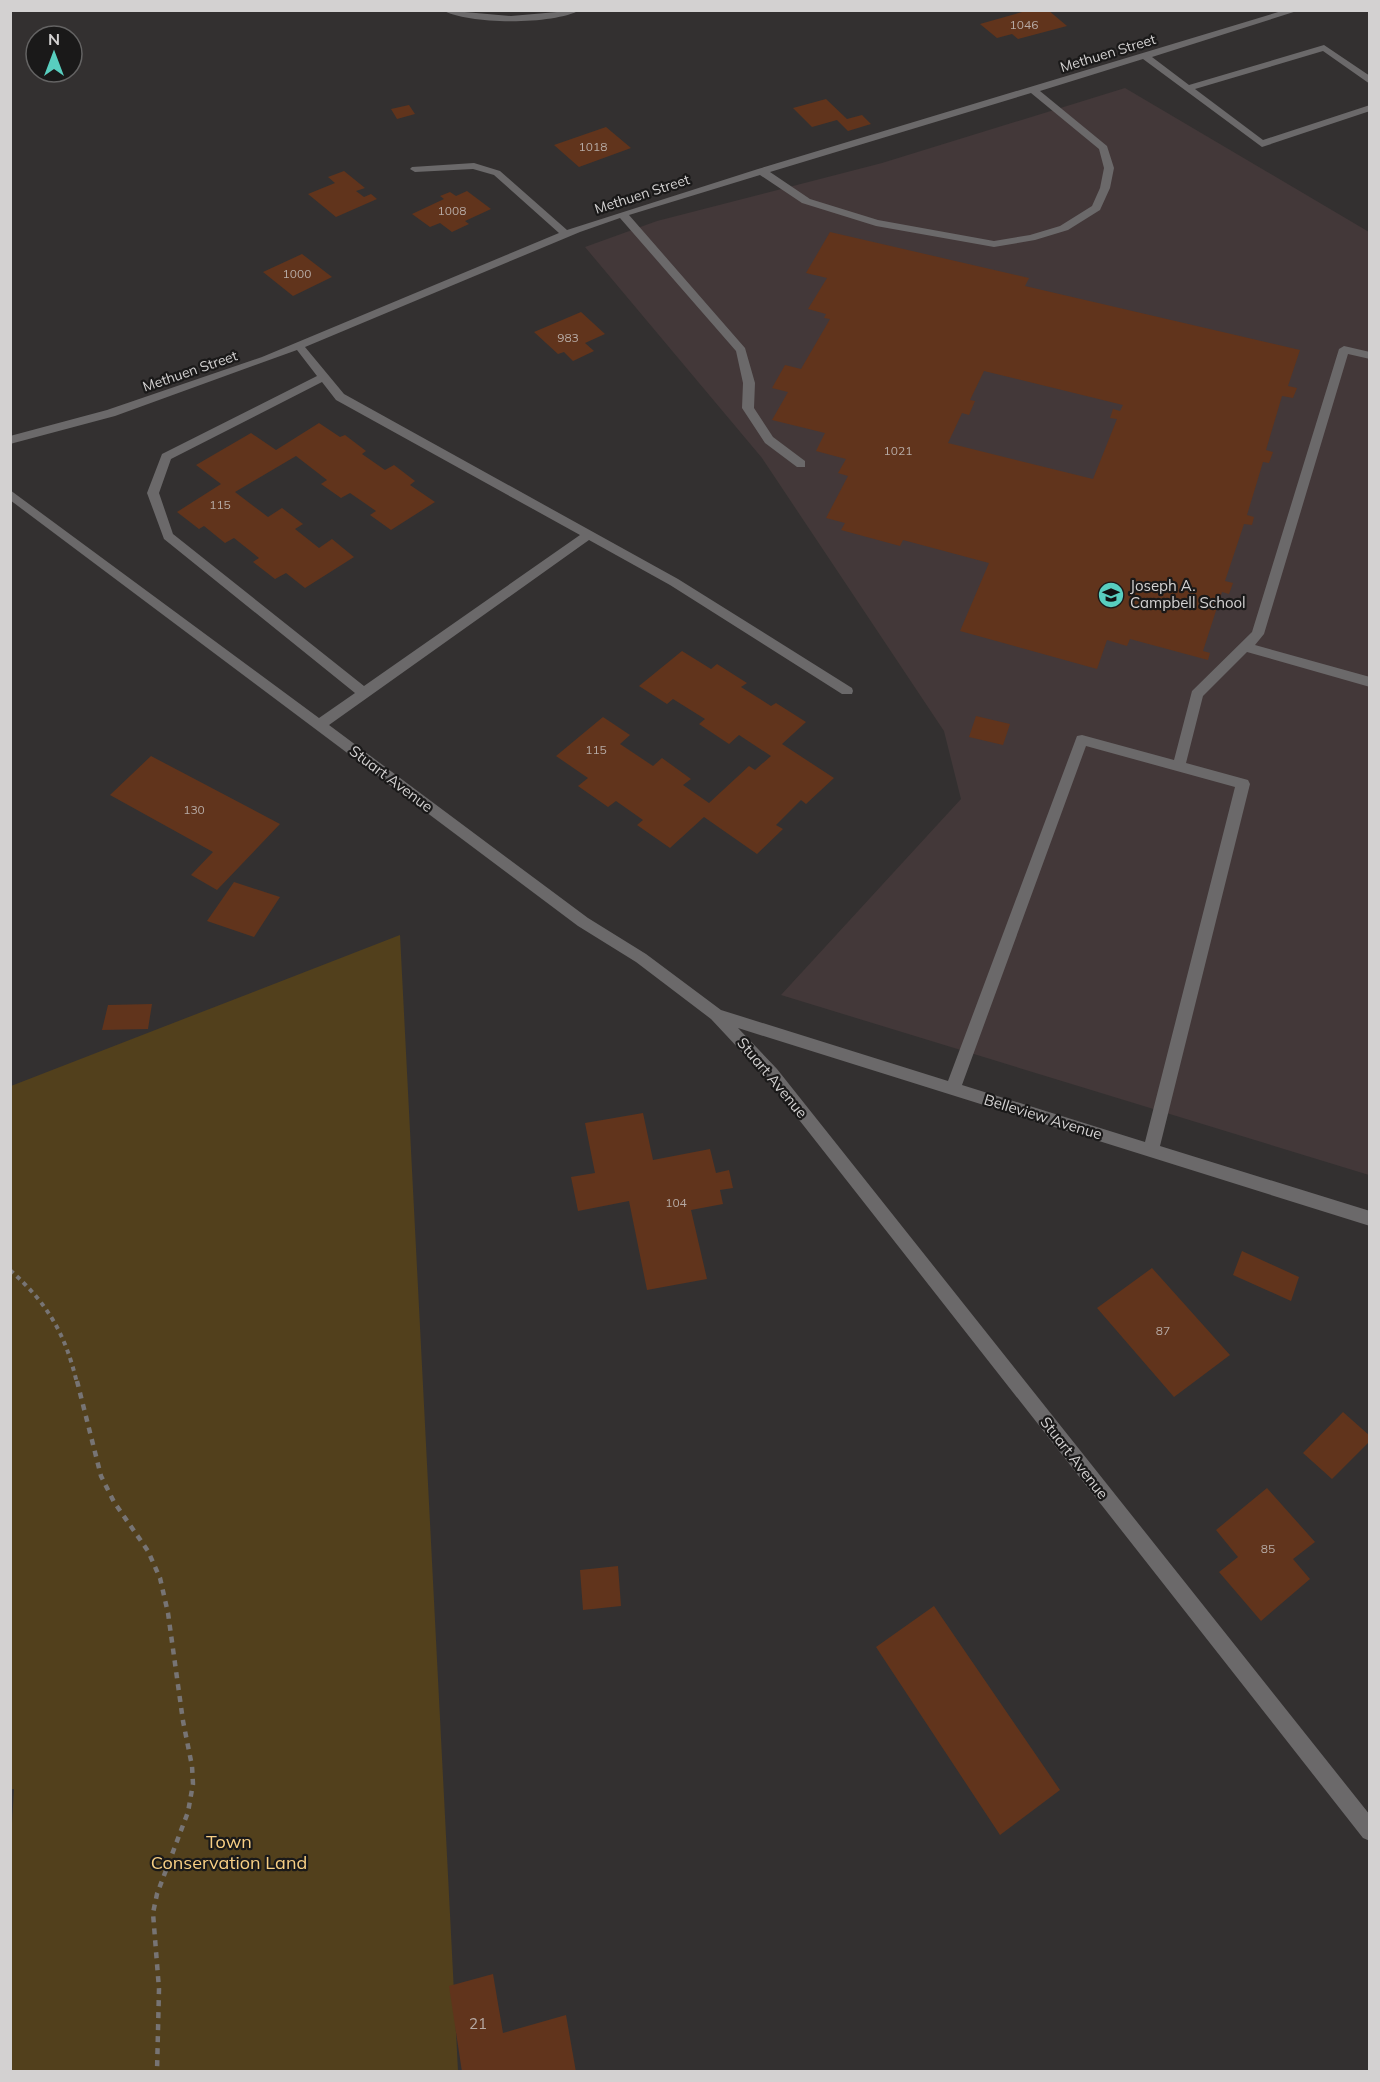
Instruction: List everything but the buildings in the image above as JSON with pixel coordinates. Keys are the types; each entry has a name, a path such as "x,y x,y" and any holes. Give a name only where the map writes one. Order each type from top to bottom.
{"street":[{"path":"446,10 469,15 516,19 547,17 576,10"},
{"name":"Methuen Street","path":"10,440 111,413 213,378 299,346 566,234 622,214 1296,10"},
{"path":"1188,88 1324,48 1370,81"},
{"path":"1145,56 1262,144 1370,108"},
{"path":"761,171 806,201 876,223 994,244 1042,235 1064,228 1096,208 1105,188 1109,168 1104,148 1032,89"},
{"path":"415,169 474,166 497,173 566,234"},
{"path":"622,214 741,350 748,383 748,408 769,440 801,464"},
{"path":"299,346 340,397 675,582 847,691"},
{"path":"1179,766 1197,694 1258,634 1344,349 1370,356"},
{"path":"324,377 166,457 153,494 168,537 364,693"},
{"name":"Stuart Avenue","path":"10,494 583,922 641,958 716,1015 772,1074 1370,1831"},
{"path":"319,725 588,535"},
{"path":"1245,647 1370,682"},
{"path":"953,1089 1082,740 1243,784 1151,1150"},
{"name":"Belleview Avenue","path":"716,1015 1370,1219"}],"path":[{"path":"10,1270 34,1289 60,1325 70,1351 83,1416 101,1477 109,1494 149,1551 156,1565 171,1626 183,1725 193,1769 193,1791 180,1836 156,1894 153,1915 159,1994 157,2072"}],"shaded area":[{"name":"Joseph A. Campbell School","path":"1125,88 1369,232 1369,1175 781,995 961,799 944,731 762,458 585,247 657,221 882,163"}],"green space":[{"name":"Town Conservation Land","path":"400,935 458,2071 11,2071 10,1857 14,1789 11,1789 11,1086"}],"place":[{"name":"Joseph A. Campbell School","path":"1111,595"}]}
